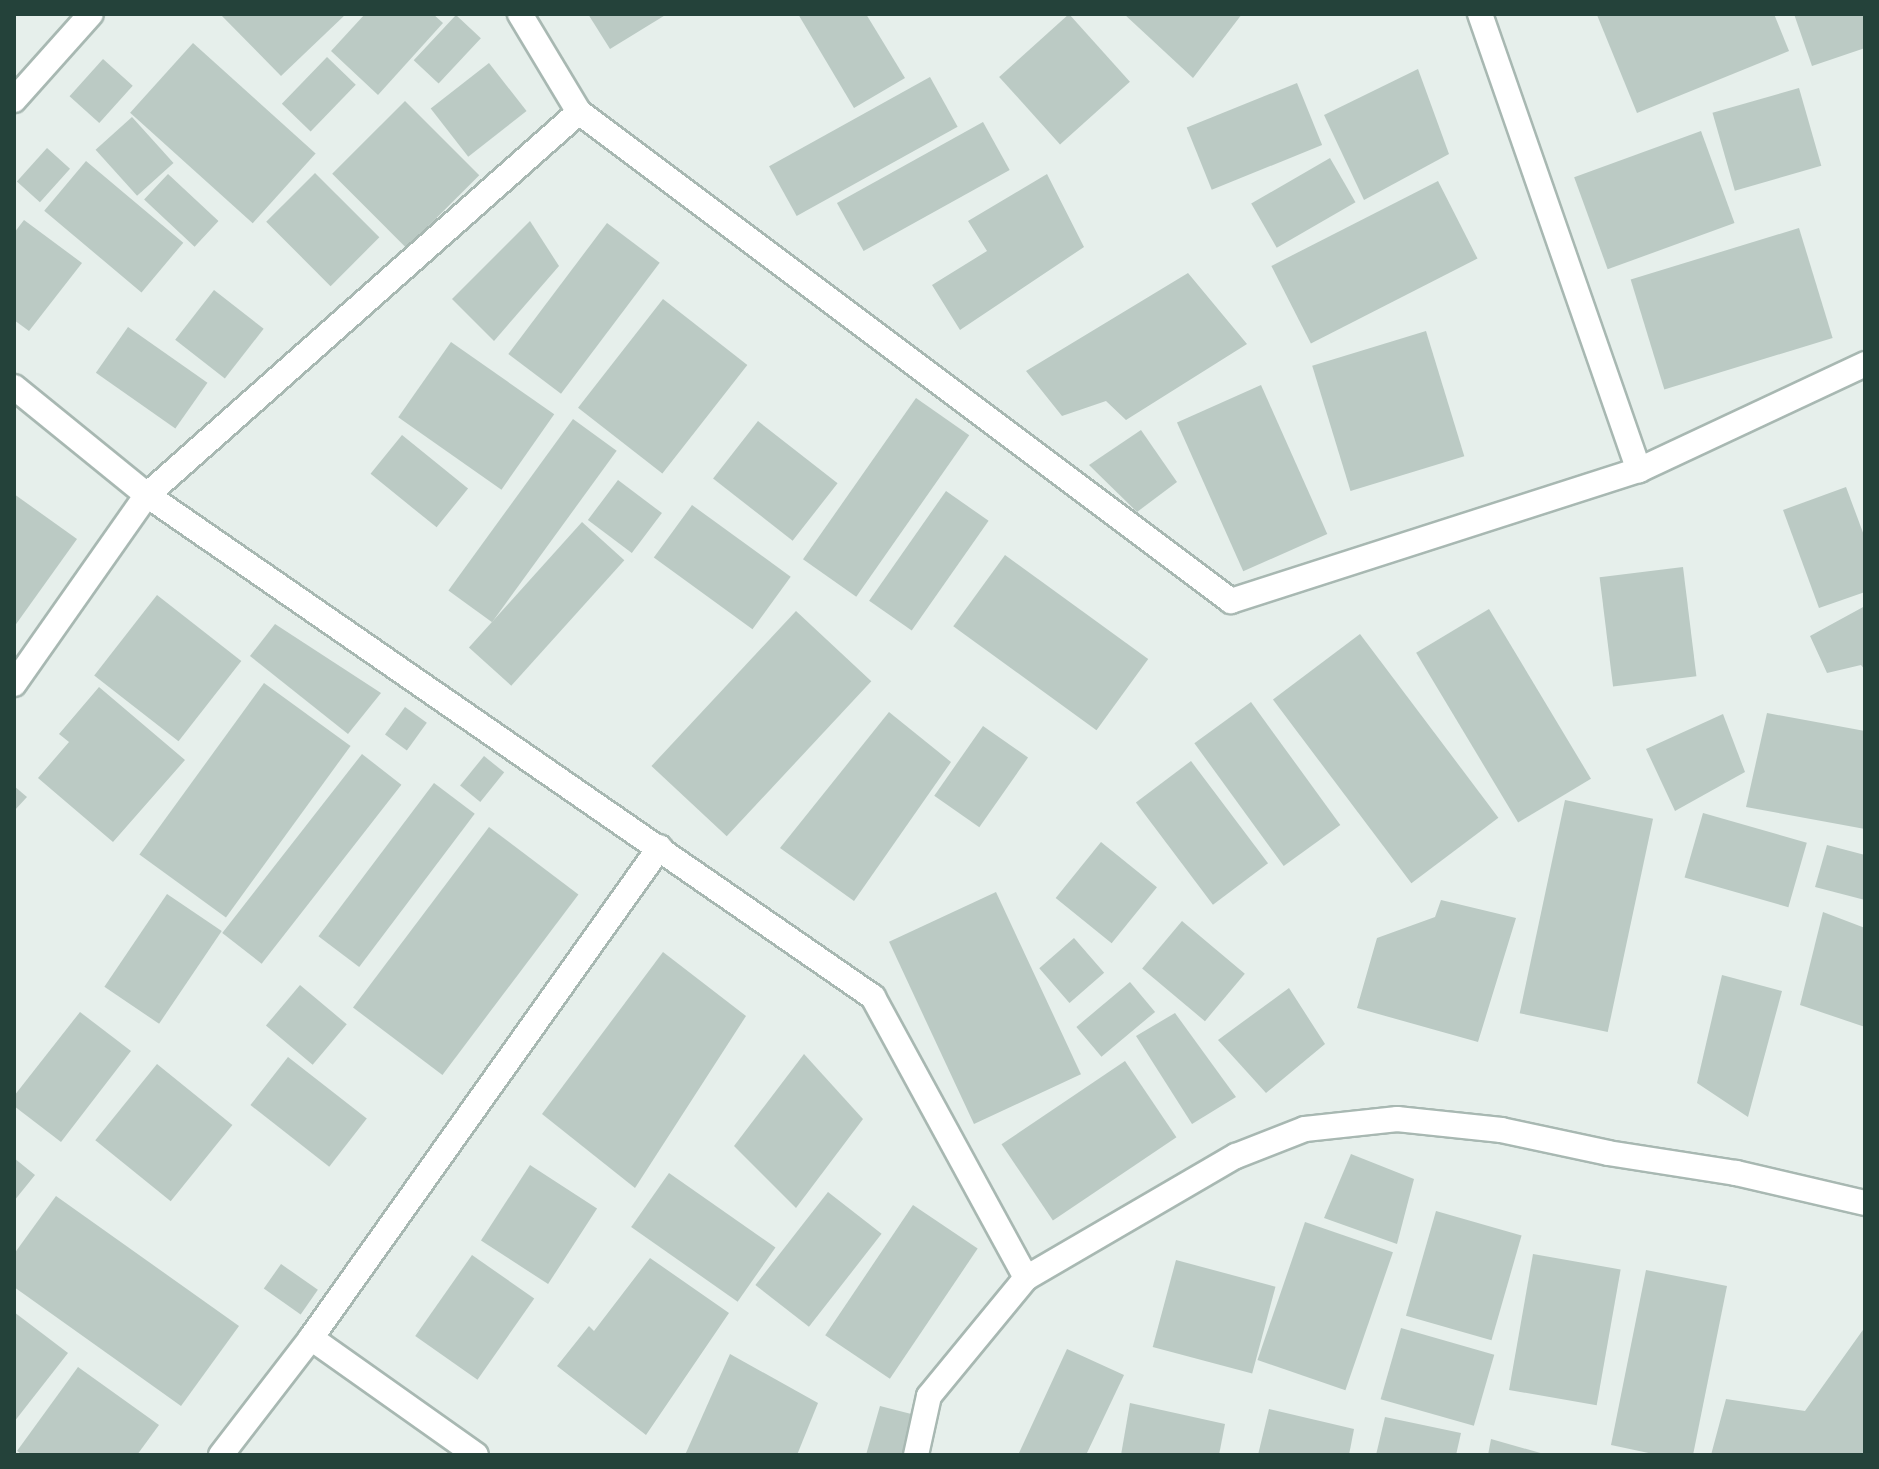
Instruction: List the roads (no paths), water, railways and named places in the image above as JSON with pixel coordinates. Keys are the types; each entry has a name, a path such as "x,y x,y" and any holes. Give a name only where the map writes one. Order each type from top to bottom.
{"street":[{"path":"14,100 91,14"},
{"path":"520,14 579,112 1231,601 1639,470 1865,364"},
{"path":"1480,14 1639,470"},
{"path":"14,684 147,495 579,112"},
{"path":"14,387 147,495 873,997 1026,1278"},
{"path":"221,1455 311,1338 660,847"},
{"path":"916,1455 929,1396 1026,1278 1236,1156 1305,1129 1397,1119 1501,1130 1608,1153 1736,1173 1865,1203"},
{"path":"311,1338 476,1455"}]}
